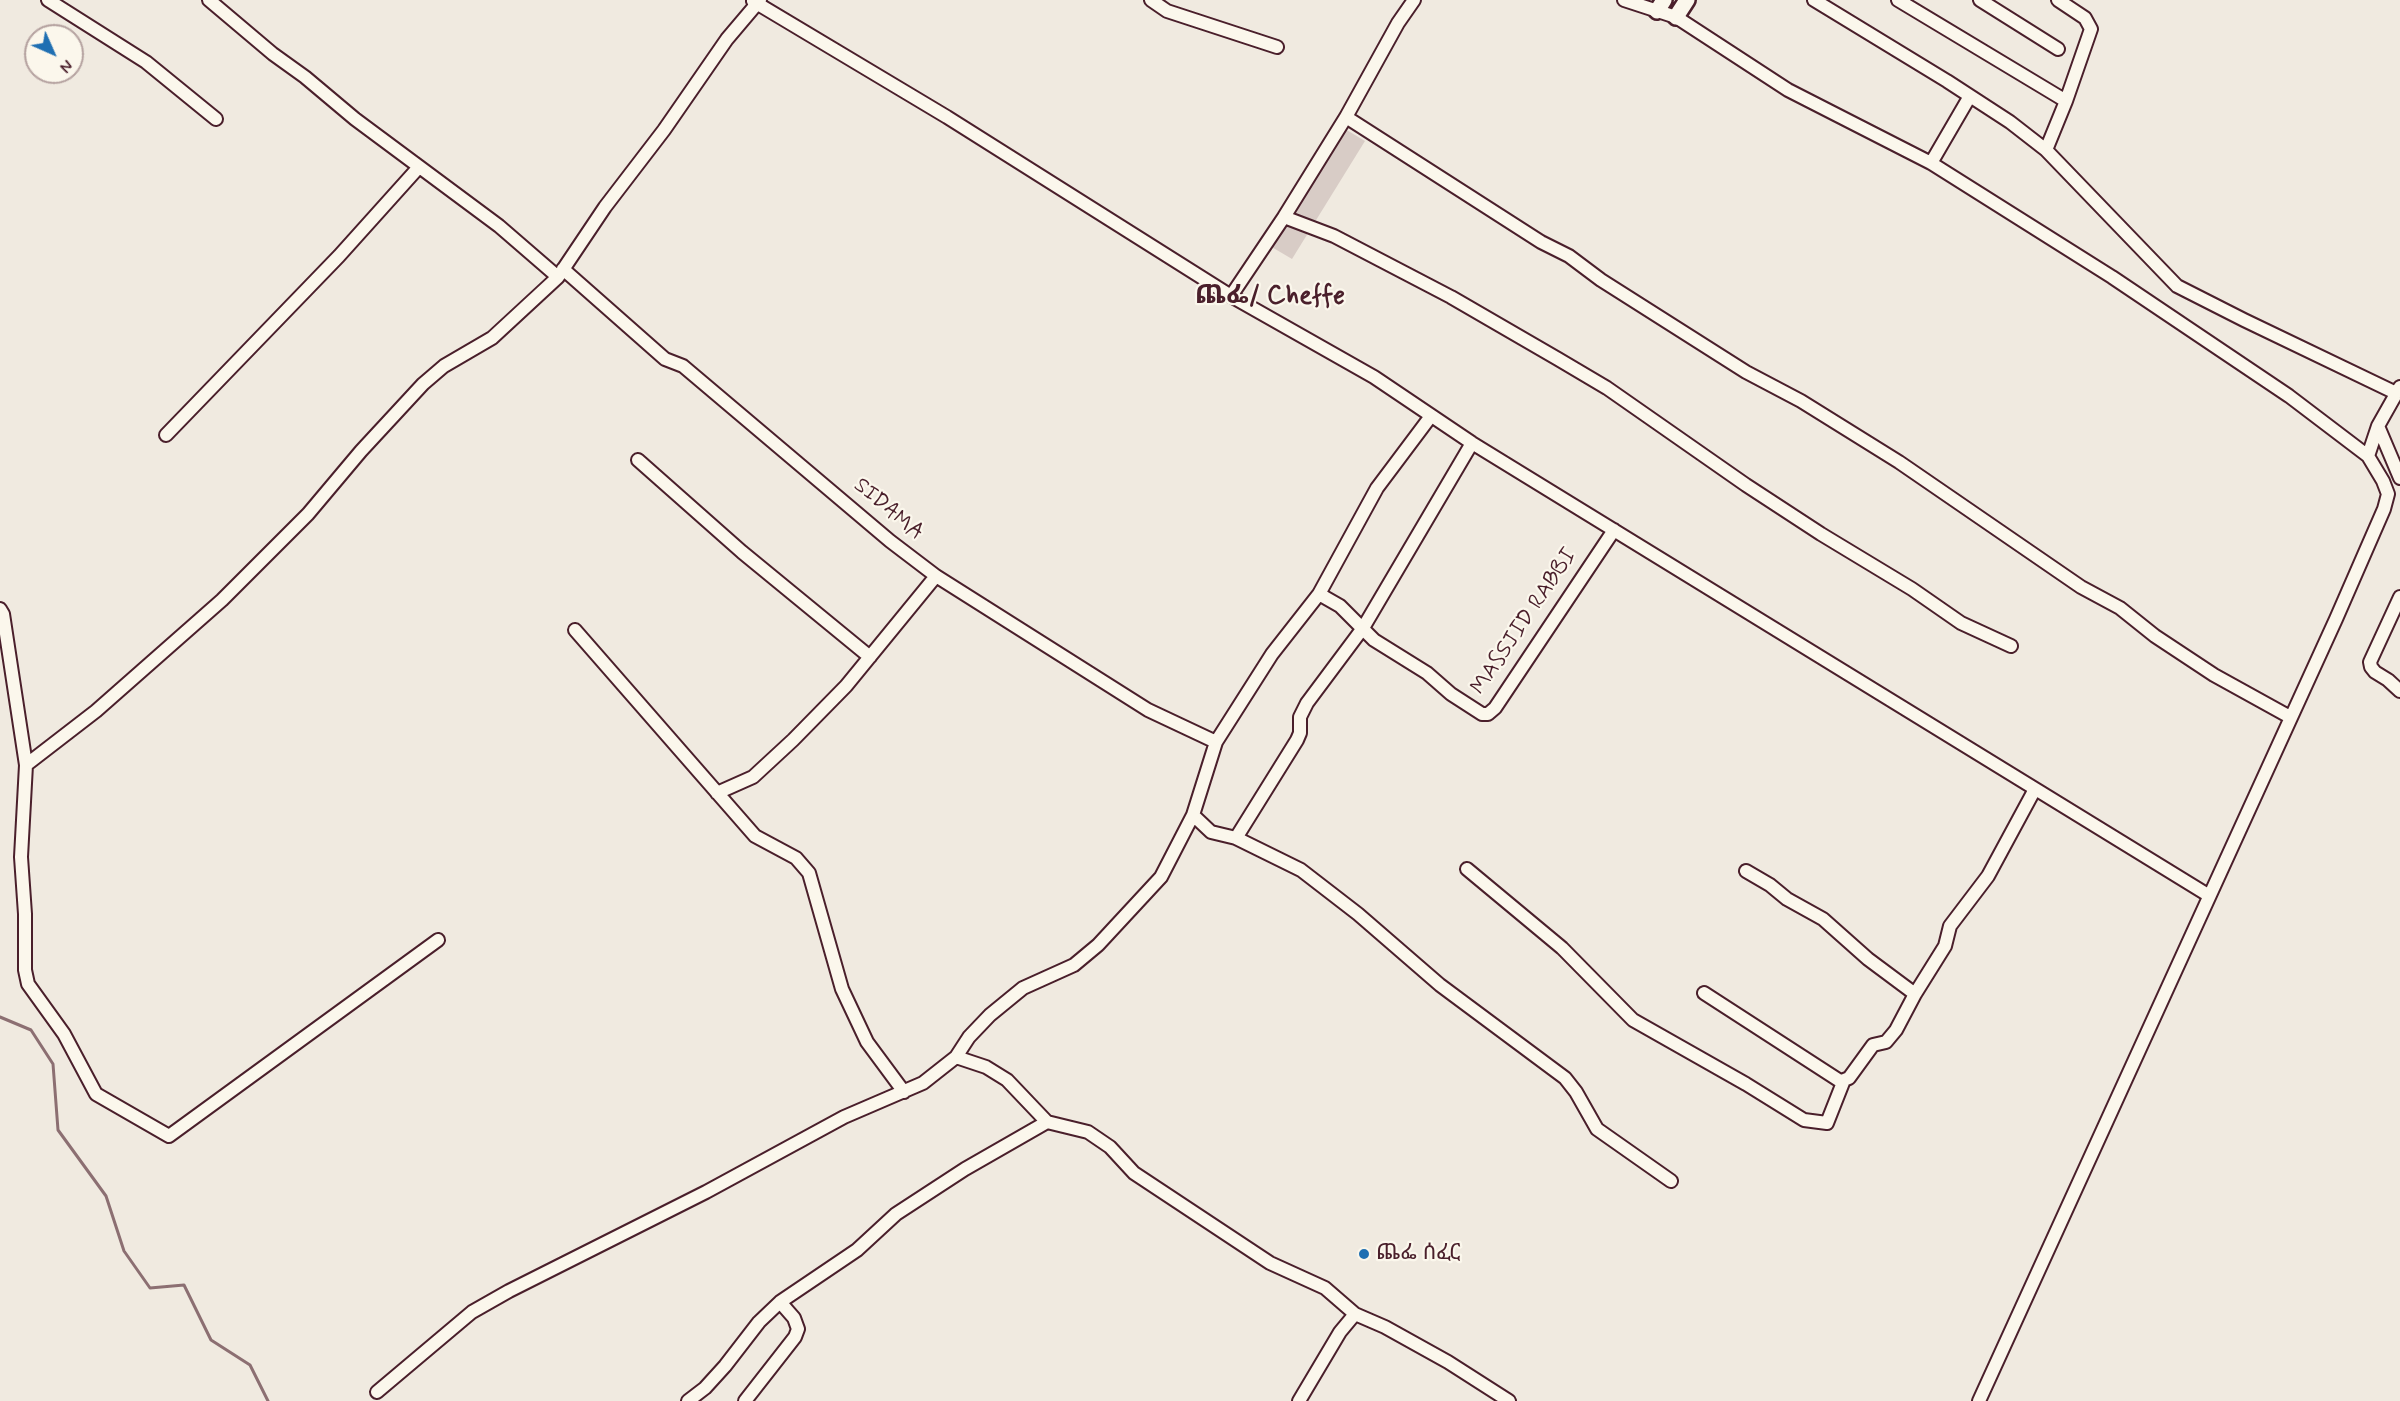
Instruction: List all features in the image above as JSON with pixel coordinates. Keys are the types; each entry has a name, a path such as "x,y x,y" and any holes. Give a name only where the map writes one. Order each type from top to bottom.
{"street":[{"path":"48,0 146,62 216,119"},
{"name":"SIDAMA","path":"208,0 273,54 561,273 665,359 682,366 890,541 936,576 1148,710 1216,742"},
{"path":"1151,0 1167,10 1277,47"},
{"path":"1231,296 1347,117 1398,23 1414,0"},
{"path":"1624,0 1660,5 1788,90 1931,163 2112,277 2289,396 2368,456 2383,480 2388,494 2336,619 1979,1401"},
{"path":"1676,17 1687,0"},
{"path":"1814,0 1970,96 2010,122 2046,150 2177,286 2244,321 2398,390 2378,426 2368,456"},
{"path":"1898,0 2066,101"},
{"path":"1980,0 2058,49"},
{"path":"2046,150 2066,101 2091,28 2085,18 2058,0"},
{"path":"26,765 96,711 222,600 308,514 361,451 423,384 444,366 492,338 561,273 756,1 947,117 1231,296 1374,377 1472,442 2208,896"},
{"path":"1931,163 1970,96"},
{"path":"1347,117 1541,242 1569,256 1601,280 1746,372 1801,401 1899,462 2081,587 2121,608 2155,636 2214,675 2290,717"},
{"path":"166,435 339,256 419,166"},
{"path":"1284,217 1345,241 1451,297 1558,359 1607,388 1746,485 1912,589 1961,623 2011,646"},
{"path":"376,1392 472,1312 509,1291 699,1196 844,1117 923,1083 956,1057 969,1037 990,1015 1023,988 1074,965 1098,945 1161,877 1193,815 1216,742 1272,654 1319,594 1377,488 1431,416"},
{"path":"2378,426 2400,478"},
{"path":"1236,838 1297,740 1300,733 1300,717 1307,703 1364,628 1472,442"},
{"path":"638,460 742,552 870,657"},
{"name":"MASSJID RABBI","path":"1319,594 1340,606 1374,640 1426,673 1451,694 1482,714 1488,714 1495,708 1614,530"},
{"path":"717,793 753,777 846,686 936,576"},
{"path":"2400,597 2370,662 2375,672 2400,691"},
{"path":"0,609 3,614 26,765 21,857 25,914 25,970 28,984 64,1034 96,1094 169,1136 438,940"},
{"path":"575,630 756,836 796,858 809,873 842,989 867,1041 904,1092"},
{"path":"1704,993 1840,1081 1849,1078 1873,1045 1887,1042 1896,1030 1945,946 1950,926 1988,876 2035,789"},
{"path":"1193,815 1211,831 1236,838 1301,870 1358,914 1440,985 1564,1078 1576,1092 1597,1129 1671,1181"},
{"path":"1467,869 1562,948 1633,1020 1804,1120 1827,1123 1844,1080"},
{"path":"1746,872 1823,919 1868,959 1915,994"},
{"path":"956,1057 986,1067 1007,1080 1047,1122 1088,1132 1110,1148 1134,1173 1270,1263 1325,1288 1354,1314 1385,1327 1448,1362 1509,1401"},
{"path":"688,1401 705,1388 759,1322 780,1302 857,1250 896,1214 965,1169 1047,1122"},
{"path":"745,1401 757,1389 795,1337 798,1329 794,1318 780,1302"},
{"path":"1299,1401 1340,1332 1354,1314"}],"shaded area":[{"path":"1345,129 1365,141 1292,259 1270,246"}],"waterway":[{"path":"0,1017 31,1030 53,1064 58,1130 106,1196 124,1251 150,1288 184,1285 211,1340 250,1365 268,1401"}],"place":[{"name":"ጨፌ ሰፈር","path":"1364,1254"}],"district":[{"name":"ጨፌ/ Cheffe","path":"1270,298"}]}
